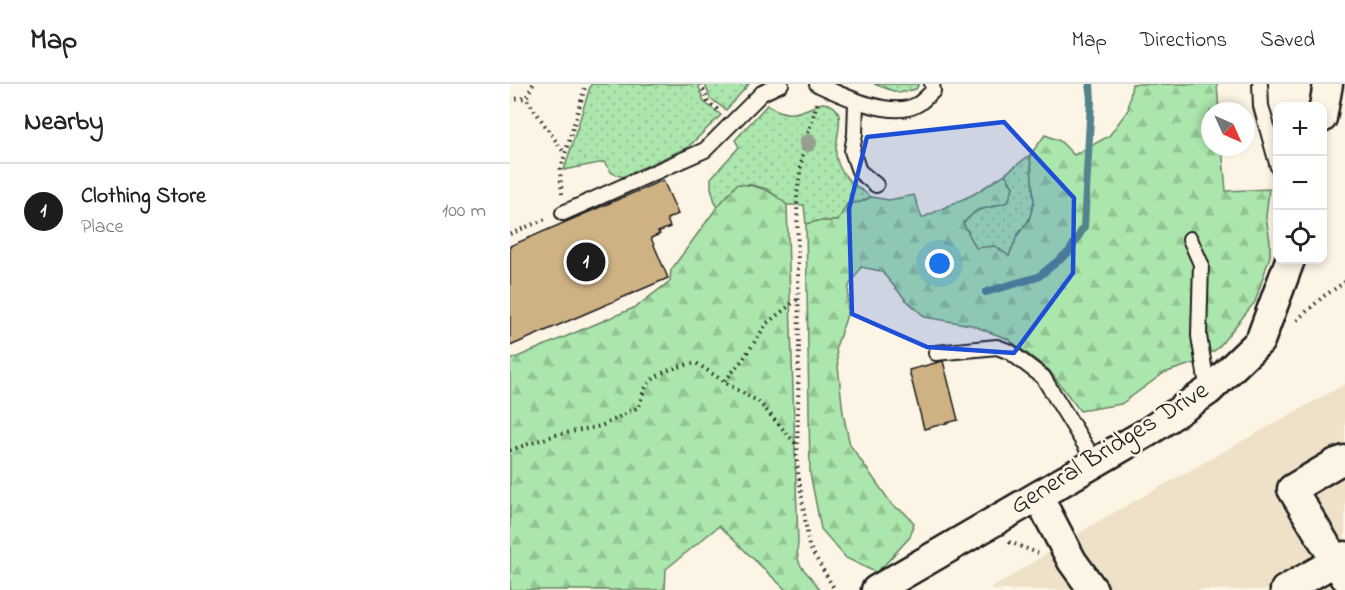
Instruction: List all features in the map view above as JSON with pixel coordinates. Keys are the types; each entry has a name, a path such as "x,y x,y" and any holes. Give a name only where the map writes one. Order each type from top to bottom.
{"street":[{"path":"1325,102 1328,84"},
{"name":"General Bridges Drive","path":"876,590 1148,432 1208,390 1260,341 1289,264"},
{"path":"1285,590 1342,565 1292,489 1345,460"},
{"path":"1038,496 1072,561 1093,590"}],"lane":[{"path":"563,213 705,150 762,93 781,84"},
{"path":"820,85 856,102 893,109 916,105 933,91 932,84"},
{"path":"1260,84 1262,106 1275,156"},
{"path":"856,102 852,151 859,171 876,185"},
{"path":"1191,239 1201,264 1199,336 1208,390"},
{"path":"936,353 997,347 1010,352 1043,377 1095,463"}],"path":[{"path":"526,98 533,84"},
{"path":"510,234 563,213 560,171 586,84"},
{"path":"701,84 708,102 722,113"},
{"path":"820,85 803,151 797,195 797,465 808,546 835,590"},
{"path":"510,99 526,98"},
{"path":"526,98 565,154"},
{"path":"1295,322 1324,296 1345,282"},
{"path":"725,381 767,324 798,299"},
{"path":"510,450 556,435 601,426 639,407 646,387 655,378 677,367 696,363 759,402 797,445"},
{"path":"1000,538 1039,553"}],"highlighted area":[{"path":"1004,122 1074,198 1073,273 1014,353 927,347 852,314 849,209 867,137"}],"shaded area":[{"path":"1345,384 1345,590 989,590 1095,523"}],"green space":[{"path":"591,84 698,84 704,102 721,115 688,147 622,177 612,173 604,162 564,170"},
{"path":"705,84 749,84 726,110 710,98"},
{"path":"874,84 919,84 916,89 899,93"},
{"path":"1132,84 1217,84 1218,102 1201,102 1201,156 1223,156 1226,191 1269,189 1266,217 1270,256 1255,302 1218,348 1200,361 1164,373 1121,404 1080,411 1049,370 1008,339 971,325 925,317 905,299 881,271 861,267 849,286 847,315 836,347 843,413 850,445 893,506 904,512 914,523 910,537 877,573 846,558 821,529 810,473 806,224 818,221 838,221 847,204 861,202 871,197 889,200 914,195 922,218 974,194 1005,174 1013,187 1008,202 976,211 963,223 976,248 995,246 1009,256 1017,236 1029,220 1034,202 1030,155 1045,135 1060,141 1074,155 1109,136 1128,110"},
{"path":"822,103 837,109 839,116 836,154 840,168 849,179 871,197 861,202 847,204 838,221 818,221 806,224 804,205 787,205 767,189 748,184 723,201 717,209 711,188 711,178 739,147 735,140 767,105 782,112 795,113"},
{"path":"1030,155 1034,202 1029,220 1017,236 1009,257 976,248 963,223 976,211 1008,202 1013,187 1005,174"},
{"path":"737,184 764,190 787,205 797,552 803,569 820,590 786,590 719,526 666,569 665,590 510,590 510,360 636,307 670,281 671,270"}],"building":[{"path":"663,180 678,214 667,219 670,227 651,238 668,278 510,346 510,246"},
{"path":"943,361 958,420 924,429 909,370"}],"waterway":[{"path":"986,292 1038,277 1069,252 1084,227 1090,84"}],"place":[{"name":"Clothing Store","path":"586,262"}]}
